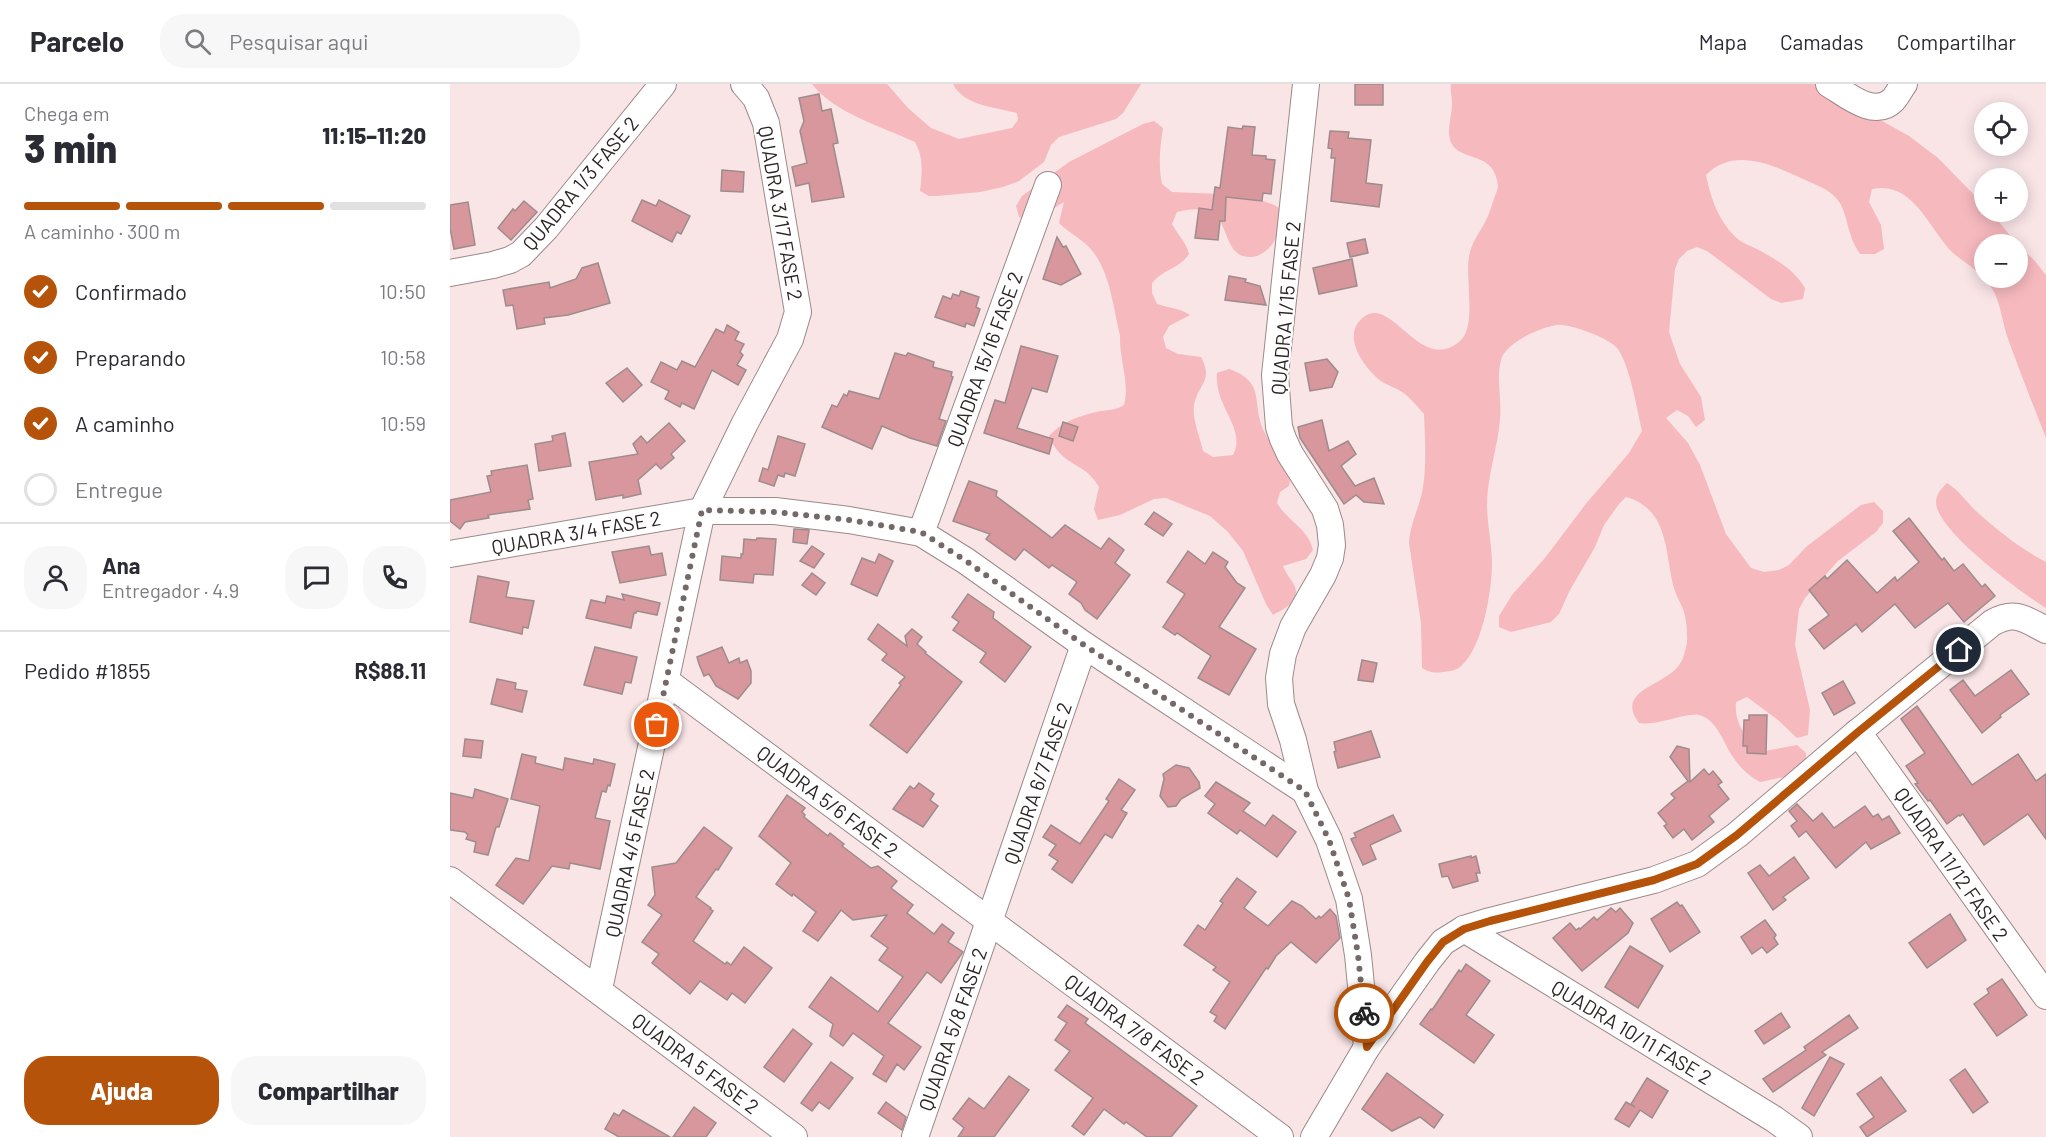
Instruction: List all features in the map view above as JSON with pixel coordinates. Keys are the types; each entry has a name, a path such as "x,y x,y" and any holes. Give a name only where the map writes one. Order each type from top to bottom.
{"street":[{"name":"QUADRA 1/3 FASE 2","path":"450,273 493,265 521,254 546,228 663,84"},
{"name":"QUADRA 3/17 FASE 2","path":"744,84 756,98 768,129 798,312"},
{"name":"QUADRA 1/15 FASE 2","path":"1306,84 1275,375 1279,427 1283,439 1325,509 1332,535 1330,558 1293,627 1283,654 1279,678 1281,704 1293,740 1305,791 1329,840 1349,899 1358,955 1367,1047"},
{"path":"1829,84 1868,106 1883,105 1899,91"},
{"name":"QUADRA 15/16 FASE 2","path":"921,532 1048,185"},
{"name":"QUADRA 4/5 FASE 2","path":"599,990 702,510 790,339 798,312"},
{"name":"QUADRA 3/4 FASE 2","path":"450,554 702,510 775,512 849,520 921,532"},
{"path":"921,532 966,561 1084,645 1305,791"},
{"path":"1314,1137 1367,1047 1443,942 1464,929 1490,921 1654,880 1697,864 1737,835 1858,732 1992,623 2006,616 2020,617 2046,630"},
{"name":"QUADRA 6/7 FASE 2","path":"990,921 1084,645"},
{"name":"QUADRA 5/6 FASE 2","path":"666,681 990,921"},
{"name":"QUADRA 11/12 FASE 2","path":"1858,732 2046,996"},
{"name":"QUADRA 5 FASE 2","path":"450,880 794,1137"},
{"name":"QUADRA 5/8 FASE 2","path":"915,1137 990,921"},
{"name":"QUADRA 7/8 FASE 2","path":"990,921 1280,1137"},
{"name":"QUADRA 10/11 FASE 2","path":"1464,929 1774,1119 1799,1137"}],"shaded area":[{"path":"812,84 887,84 908,108 931,128 959,139 1012,128 1018,120 1017,113 972,101 958,91 953,84 1141,84 1123,113 1116,119 1059,137 1051,145 1044,162 1019,181 980,192 929,196 920,191 921,160 915,142 846,111 821,94"},
{"path":"1451,84 1827,84 1875,117 1909,136 1938,158 1974,195 1974,222 1999,222 2009,234 1974,234 1974,269 1953,253 1909,199 1899,192 1886,188 1872,189 1869,202 1881,225 1884,249 1875,254 1860,254 1852,239 1840,203 1833,195 1820,187 1777,168 1752,161 1728,162 1706,175 1717,210 1732,233 1741,241 1783,265 1805,288 1803,299 1781,303 1771,299 1707,251 1697,247 1687,251 1679,259 1675,269 1669,332 1680,364 1701,397 1705,420 1696,427 1688,416 1677,410 1666,418 1688,443 1700,465 1726,534 1751,568 1764,572 1779,570 1789,565 1806,547 1861,505 1874,502 1883,511 1883,523 1876,532 1838,561 1805,598 1799,609 1795,645 1810,710 1808,735 1797,738 1778,720 1747,697 1736,702 1739,723 1760,752 1797,745 1806,753 1806,764 1788,776 1760,782 1752,777 1736,761 1711,721 1705,717 1687,715 1655,723 1639,723 1633,711 1633,702 1639,694 1669,675 1677,667 1686,647 1687,626 1674,588 1663,533 1655,517 1639,502 1626,497 1619,504 1604,525 1595,547 1559,614 1551,622 1511,632 1499,627 1499,616 1512,595 1545,558 1585,505 1629,453 1642,431 1630,377 1618,349 1599,336 1579,329 1556,325 1541,329 1516,342 1501,360 1499,430 1487,494 1492,564 1484,621 1473,650 1457,669 1430,672 1422,668 1421,623 1409,543 1424,483 1424,414 1405,394 1381,381 1368,368 1357,350 1354,332 1358,323 1365,316 1376,313 1386,317 1420,343 1433,349 1446,349 1460,341 1465,334 1469,314 1470,252 1487,218 1498,186 1496,175 1485,162 1458,151 1450,141"},
{"path":"1154,121 1163,128 1160,156 1162,184 1172,192 1245,197 1272,204 1282,210 1280,227 1273,244 1260,255 1252,257 1243,256 1233,249 1222,224 1214,214 1191,209 1177,212 1172,224 1189,254 1181,263 1152,283 1152,293 1157,304 1178,309 1190,315 1169,326 1163,337 1166,348 1178,354 1201,357 1205,365 1206,377 1194,405 1195,422 1203,451 1213,457 1233,455 1236,436 1217,385 1217,373 1229,369 1249,381 1254,388 1265,433 1291,473 1289,486 1280,492 1277,503 1307,536 1313,550 1306,559 1283,566 1296,589 1296,594 1292,603 1273,615 1243,551 1228,532 1210,516 1166,498 1154,499 1120,515 1098,520 1094,509 1099,487 1087,473 1060,454 1049,436 1060,426 1073,419 1124,405 1126,388 1120,335 1110,289 1102,266 1089,247 1059,223 1064,202 1043,215 1032,218 1019,217 1016,206 1022,196 1069,162 1143,124"},
{"path":"2028,254 2046,275 2046,438 2008,339 1992,288 2028,288"},
{"path":"1947,483 2002,533 2046,562 2046,608 1983,561 1951,530 1940,515 1936,503 1938,494"}],"building":[{"path":"1355,84 1383,84 1383,105 1355,105"},
{"path":"819,94 822,111 831,109 838,143 833,144 844,197 812,202 809,183 796,186 792,167 807,163 800,131 804,121 799,98"},
{"path":"1243,126 1255,127 1252,155 1266,156 1266,159 1275,160 1271,194 1263,193 1262,201 1226,197 1225,221 1220,221 1218,240 1195,238 1199,208 1212,210 1215,187 1220,188 1228,127 1242,129"},
{"path":"1330,131 1349,132 1348,138 1371,140 1366,183 1382,185 1379,207 1331,201 1335,158 1331,158 1332,149 1328,148"},
{"path":"722,170 744,172 743,192 721,191"},
{"path":"642,200 656,206 659,200 690,216 681,234 677,232 672,242 632,221"},
{"path":"524,201 537,212 511,240 498,228 513,209 515,211"},
{"path":"468,202 475,245 454,249 450,228 450,205"},
{"path":"1057,237 1063,247 1066,246 1081,274 1061,285 1043,279"},
{"path":"1365,239 1368,253 1350,257 1347,243"},
{"path":"1352,259 1357,286 1319,294 1313,268"},
{"path":"598,263 610,303 568,315 544,318 545,324 517,329 513,305 506,306 503,290 549,282 550,288 576,279 582,268"},
{"path":"1229,276 1246,279 1245,282 1260,286 1266,305 1225,300"},
{"path":"961,291 979,297 976,307 980,309 974,326 966,323 965,327 935,317 943,296 951,299 953,294 959,296"},
{"path":"727,325 739,332 735,340 744,344 740,352 743,355 737,365 746,370 738,385 712,370 694,409 682,403 680,407 665,399 669,391 651,382 661,362 677,370 682,361 695,367 716,329 724,333"},
{"path":"1021,346 1058,356 1047,392 1032,388 1017,428 1053,439 1049,454 984,433 995,400 1005,403"},
{"path":"895,353 906,356 908,353 934,362 933,367 952,372 953,377 939,419 946,421 937,446 882,426 872,449 822,427 832,405 837,407 844,394 847,396 849,391 879,399"},
{"path":"1327,359 1338,372 1332,387 1310,391 1305,363"},
{"path":"627,368 642,385 623,402 606,383"},
{"path":"1322,420 1329,451 1348,441 1356,454 1341,466 1355,486 1374,478 1384,504 1364,502 1356,495 1344,504 1300,438 1298,427"},
{"path":"1063,422 1078,427 1073,441 1059,436"},
{"path":"669,423 685,441 671,454 674,458 661,469 656,464 638,480 641,494 596,500 589,462 638,454 633,444 641,436 647,443"},
{"path":"565,433 571,466 539,471 535,444 553,441 552,436"},
{"path":"778,436 805,444 795,476 785,473 784,477 778,475 774,486 759,481 763,468 768,470"},
{"path":"527,465 533,499 528,500 530,509 488,515 489,518 465,522 460,529 450,521 450,500 491,492 487,476 492,475 491,471"},
{"path":"969,481 997,491 996,496 1052,538 1065,525 1101,549 1109,538 1124,550 1115,563 1130,575 1097,619 1069,594 1077,582 1052,565 1049,568 1024,549 1015,560 986,539 990,534 953,521"},
{"path":"1154,512 1172,524 1163,536 1145,524"},
{"path":"1909,518 1942,560 1944,558 1954,571 1963,564 1982,587 1985,584 1995,596 1964,622 1948,603 1915,628 1895,604 1862,632 1856,624 1824,649 1809,630 1829,615 1809,590 1825,576 1827,579 1847,560 1877,593 1895,577 1897,581 1919,562 1893,531"},
{"path":"794,529 809,530 807,544 793,542"},
{"path":"757,538 776,539 773,575 754,574 753,583 720,580 722,556 741,558 744,539 756,540"},
{"path":"649,546 651,555 662,553 666,575 620,583 612,552"},
{"path":"812,546 824,554 814,568 800,561"},
{"path":"1188,551 1205,564 1213,552 1228,562 1225,567 1237,583 1245,588 1219,627 1256,649 1229,695 1198,678 1211,656 1177,633 1175,635 1163,627 1185,594 1167,582"},
{"path":"879,554 893,561 877,596 851,584 862,558 875,563"},
{"path":"812,573 825,583 816,595 802,585"},
{"path":"478,576 509,582 506,597 534,601 528,628 523,627 522,634 470,622"},
{"path":"622,594 660,603 657,615 637,611 634,613 631,628 586,618 591,600 605,603 607,596 624,600"},
{"path":"968,594 994,612 993,618 1031,647 1005,682 980,662 986,653 953,630 959,622 952,617"},
{"path":"878,624 907,646 905,636 912,629 922,637 917,644 925,653 962,682 907,753 870,725 905,677 882,660 887,654 868,639"},
{"path":"595,647 637,657 631,683 625,682 622,694 584,685"},
{"path":"722,647 729,663 739,658 740,663 747,660 751,671 751,683 738,699 716,686 709,674 704,676 699,664 697,657"},
{"path":"1362,660 1377,663 1373,682 1358,680"},
{"path":"2011,670 2029,694 2000,715 2001,717 1982,733 1950,690 1963,680 1975,696"},
{"path":"497,679 516,683 515,689 527,691 522,712 491,704"},
{"path":"1843,681 1855,703 1834,715 1822,693"},
{"path":"1917,706 1972,785 2018,754 2036,781 2046,774 2046,839 2028,814 1984,845 1963,814 1947,824 1915,784 1918,783 1906,766 1925,753 1901,719"},
{"path":"1749,715 1767,715 1766,754 1747,753 1747,746 1743,746 1744,720 1749,720"},
{"path":"1371,731 1380,757 1338,768 1334,742"},
{"path":"465,739 483,741 481,758 463,756"},
{"path":"1677,746 1689,749 1690,782 1704,769 1709,775 1713,771 1722,782 1718,785 1729,799 1709,816 1714,822 1692,840 1684,829 1673,838 1664,826 1667,824 1658,813 1675,798 1671,794 1688,781 1670,757"},
{"path":"522,754 536,757 535,763 563,770 565,758 593,764 594,759 615,764 610,786 608,785 606,792 602,791 595,818 610,821 600,869 570,863 569,869 552,866 523,904 496,885 516,858 529,861 540,806 511,799"},
{"path":"1176,765 1189,768 1199,782 1200,788 1181,799 1176,806 1168,807 1160,796 1163,774"},
{"path":"1119,779 1135,790 1121,810 1127,813 1112,838 1105,834 1072,883 1052,869 1058,861 1049,855 1056,845 1043,837 1051,825 1080,844 1109,801 1106,799"},
{"path":"1216,782 1250,803 1243,811 1265,826 1273,815 1296,832 1277,857 1240,830 1237,834 1208,813 1215,804 1205,796"},
{"path":"919,783 934,794 930,800 938,806 923,827 893,809 910,786 914,789"},
{"path":"475,789 508,799 499,827 496,827 488,855 474,852 476,842 466,839 468,835 465,832 450,830 450,793 473,798"},
{"path":"787,795 805,808 802,812 804,817 828,836 830,833 844,844 842,846 871,868 878,866 897,881 891,888 913,905 907,913 934,934 942,924 954,933 948,942 963,952 941,983 927,972 888,1023 921,1047 904,1070 897,1064 886,1082 873,1074 884,1056 853,1033 843,1046 830,1036 833,1024 809,1007 831,977 878,1012 903,977 879,960 888,948 871,936 887,915 853,920 841,910 818,941 803,931 816,912 776,884 791,863 759,836"},
{"path":"1797,804 1813,821 1822,813 1834,828 1865,806 1873,817 1878,814 1882,820 1889,816 1900,833 1871,849 1866,842 1836,868 1806,831 1799,837 1791,826 1797,821 1789,811"},
{"path":"1393,815 1401,831 1370,845 1376,859 1363,865 1351,839 1356,837 1354,833"},
{"path":"704,827 732,848 696,897 713,911 693,941 725,964 727,962 731,965 744,947 772,968 745,1003 732,993 727,1000 700,981 690,994 652,963 659,954 642,942 662,915 648,905 655,895 652,867 676,863"},
{"path":"1471,856 1471,858 1476,856 1480,873 1476,873 1478,881 1453,888 1448,876 1442,877 1439,864"},
{"path":"1794,857 1809,878 1783,897 1786,900 1773,910 1748,873 1760,865 1769,876"},
{"path":"1237,878 1256,892 1244,908 1268,926 1292,901 1302,906 1316,919 1319,916 1321,918 1330,909 1336,916 1340,938 1316,963 1291,942 1276,956 1268,969 1266,968 1225,1029 1214,1021 1217,1016 1210,1012 1230,982 1213,970 1216,967 1184,945 1198,925 1205,930 1223,903 1220,901"},
{"path":"1677,902 1680,906 1682,905 1700,932 1670,952 1651,919"},
{"path":"1611,908 1616,912 1620,908 1633,923 1628,933 1582,971 1553,938 1570,923 1576,930 1580,929 1594,917 1597,920"},
{"path":"1950,914 1966,940 1927,968 1909,943"},
{"path":"1765,920 1776,935 1774,938 1778,944 1767,953 1762,947 1752,954 1741,937"},
{"path":"1630,946 1663,966 1638,1008 1605,987"},
{"path":"1466,964 1490,981 1466,1015 1494,1035 1474,1063 1420,1024 1459,970 1461,972"},
{"path":"2002,979 2027,1015 1997,1036 1974,1004 1989,993 1987,989"},
{"path":"1067,1005 1088,1019 1085,1023 1197,1106 1171,1137 1147,1137 1104,1109 1084,1135 1072,1126 1093,1098 1055,1070 1070,1051 1055,1040 1067,1023 1058,1017"},
{"path":"1781,1013 1790,1027 1764,1044 1755,1031"},
{"path":"1849,1015 1858,1028 1822,1052 1826,1055 1773,1092 1763,1079 1806,1050 1804,1047"},
{"path":"793,1029 812,1044 784,1082 764,1067"},
{"path":"1830,1057 1844,1064 1814,1116 1802,1108"},
{"path":"831,1062 853,1078 829,1109 819,1102 812,1111 801,1103"},
{"path":"1965,1069 1988,1102 1973,1113 1950,1080"},
{"path":"1387,1073 1443,1115 1434,1128 1420,1117 1392,1131 1362,1109"},
{"path":"1009,1076 1029,1090 994,1137 958,1137 964,1128 953,1119 969,1098 984,1109"},
{"path":"1881,1077 1906,1111 1867,1137 1860,1127 1874,1117 1857,1094"},
{"path":"1647,1078 1668,1091 1652,1118 1640,1110 1629,1127 1615,1119 1626,1102 1635,1107 1631,1104"},
{"path":"886,1102 906,1117 902,1130 878,1113"},
{"path":"694,1107 716,1123 706,1137 673,1137"},
{"path":"623,1110 670,1137 619,1137 605,1129 614,1113 619,1116"}],"way so far":[{"path":"657,725 702,510 775,512 849,520 921,532 966,561 1084,645 1305,791 1329,840 1344,879 1358,955 1364,1013"}],"route":[{"path":"1364,1013 1367,1047 1443,942 1464,929 1604,891 1654,880 1697,864 1737,835 1959,650"}]}
